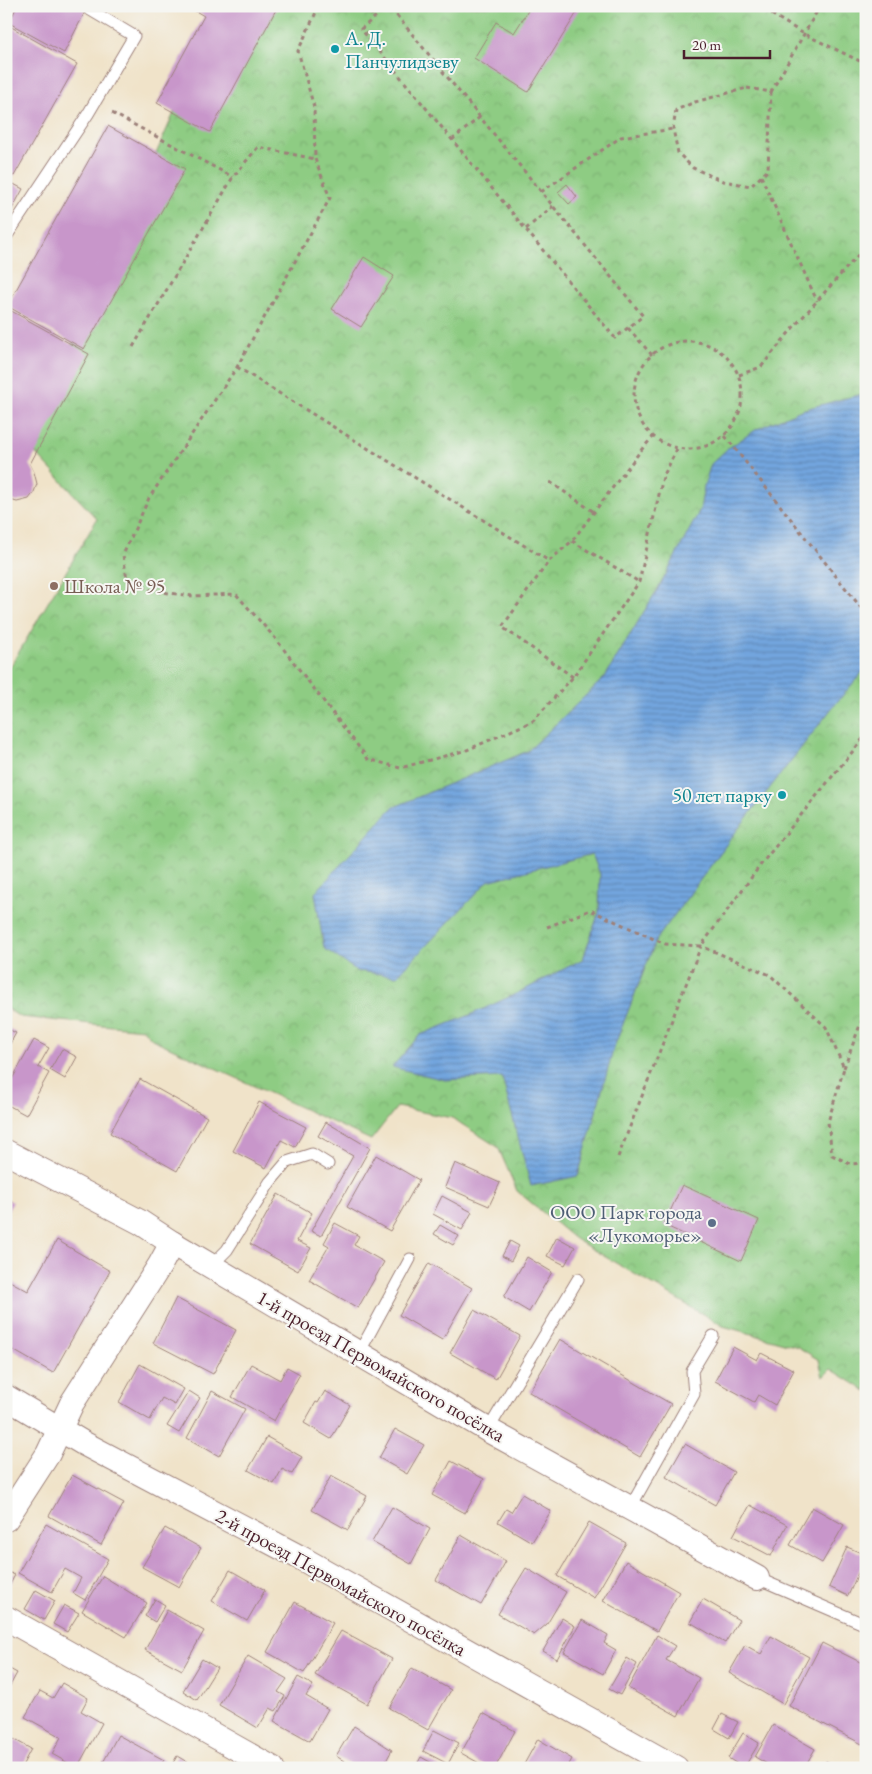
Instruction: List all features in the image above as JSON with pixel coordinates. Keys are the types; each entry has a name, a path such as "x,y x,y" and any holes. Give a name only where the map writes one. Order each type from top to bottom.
{"street":[{"name":"1-й проезд Первомайского посёлка","path":"6,1152 140,1222 172,1243 488,1430 757,1578"},
{"path":"6,1519 48,1454 72,1403 172,1243"},
{"name":"2-й проезд Первомайского посёлка","path":"6,1397 83,1443 302,1558 676,1768"},
{"path":"6,1618 272,1768"}],"lane":[{"path":"6,237 95,104 134,36 87,8"},
{"path":"211,1266 227,1250 270,1182 288,1162 312,1154 328,1164"},
{"path":"359,1353 410,1259"},
{"path":"488,1430 578,1279"},
{"path":"630,1508 694,1394 692,1370 713,1336"},
{"path":"757,1578 866,1625"}],"path":[{"path":"319,6 298,51 314,107 315,159 330,198 237,367 149,498 123,555 127,579 153,590 193,596 236,594 275,638 368,759 400,768 467,750 532,721 573,677 639,582 663,477 677,449"},
{"path":"365,6 374,17"},
{"path":"388,6 553,206 642,316 628,328 615,338 361,29 374,17 388,6"},
{"path":"758,6 804,34 866,64"},
{"path":"771,92 747,88 695,102 676,110 673,129 678,153 693,168 724,181 751,186 768,170 771,92 820,6"},
{"path":"95,104 233,177"},
{"path":"452,140 480,117"},
{"path":"541,192 621,137 673,129"},
{"path":"133,347 233,177 258,147 315,159"},
{"path":"761,176 817,300"},
{"path":"526,229 553,206"},
{"path":"739,375 761,367 817,300 866,246"},
{"path":"628,328 652,355"},
{"path":"700,342 713,347 724,354 733,364 739,375 743,401 740,414 734,426 715,443 702,448 677,449 653,437 644,427 638,416 634,390 637,377 643,365 652,355 674,343 700,342"},
{"path":"237,367 548,561"},
{"path":"725,436 866,614"},
{"path":"573,677 502,627 548,561 572,541 653,437"},
{"path":"550,482 594,512"},
{"path":"572,541 639,582"},
{"path":"618,1157 701,946 762,863 866,736"},
{"path":"547,927 590,910 665,944 701,946 770,974 826,1028 844,1068"},
{"path":"866,1009 844,1068 828,1122 832,1155 850,1164 866,1163"}],"green space":[{"path":"221,6 866,6 866,1391 831,1369 823,1377 819,1360 798,1347 723,1326 575,1239 517,1191 498,1147 452,1118 397,1107 371,1140 152,1039 143,1029 20,1017 6,1008 6,674 97,519 28,445"}],"water":[{"path":"866,393 866,668 832,708 734,834 656,940 614,1047 578,1176 531,1186 502,1077 445,1080 392,1067 420,1035 468,1016 522,991 583,959 599,912 600,874 592,854 488,881 397,976 357,971 324,948 315,893 392,808 528,751 605,677 663,580 700,510 704,486 711,464 727,449 757,429 801,410"}],"building":[{"path":"17,6 88,6 64,53 9,23"},
{"path":"187,6 278,6 210,132 157,103 204,16"},
{"path":"531,6 581,6 528,92 474,58 496,22 514,33"},
{"path":"6,24 77,64 14,176 6,172"},
{"path":"108,126 185,169 84,349 7,306"},
{"path":"6,180 23,189 6,220"},
{"path":"567,184 577,197 569,204 558,192"},
{"path":"364,257 394,276 361,327 332,309"},
{"path":"6,308 89,354 30,464 37,484 34,492 29,499 17,502 10,500 6,507"},
{"path":"6,1028 16,1033 6,1051"},
{"path":"34,1040 49,1048 38,1067 49,1073 26,1115 6,1104 6,1090"},
{"path":"62,1049 77,1057 65,1079 50,1070"},
{"path":"140,1079 207,1117 177,1171 110,1133"},
{"path":"259,1102 306,1127 295,1147 281,1140 266,1168 233,1151"},
{"path":"326,1122 370,1148 321,1236 311,1231 353,1156 318,1136"},
{"path":"376,1155 419,1180 390,1231 347,1207"},
{"path":"455,1163 500,1183 489,1206 445,1187"},
{"name":"ООО Парк города «Лукоморье»","path":"682,1185 759,1220 741,1261 664,1225"},
{"path":"278,1194 312,1213 297,1241 311,1248 298,1271 250,1244"},
{"path":"442,1196 472,1212 462,1230 433,1214"},
{"path":"6,1199 13,1202 6,1214"},
{"path":"335,1223 359,1236 354,1245 384,1262 358,1308 309,1280 329,1246 324,1243"},
{"path":"440,1225 459,1236 453,1245 434,1234"},
{"path":"557,1237 575,1247 565,1265 547,1256"},
{"path":"57,1240 110,1271 53,1373 6,1346 6,1279 28,1291"},
{"path":"510,1241 519,1246 511,1261 502,1256"},
{"path":"527,1257 552,1272 529,1312 504,1297"},
{"path":"429,1263 472,1288 442,1340 399,1315"},
{"path":"176,1298 236,1330 213,1374 153,1343"},
{"path":"474,1310 520,1336 496,1379 450,1353"},
{"path":"560,1339 671,1404 640,1457 529,1392"},
{"path":"733,1347 757,1360 761,1353 794,1370 775,1405 758,1395 754,1402 715,1381"},
{"path":"140,1364 184,1389 175,1405 162,1398 150,1420 119,1402"},
{"path":"251,1364 280,1380 287,1367 300,1374 274,1421 232,1397"},
{"path":"189,1391 200,1398 179,1433 167,1426"},
{"path":"212,1391 245,1409 219,1456 187,1438"},
{"path":"325,1391 350,1405 331,1439 304,1423"},
{"path":"395,1429 424,1445 407,1474 379,1458"},
{"path":"267,1437 302,1457 292,1474 282,1469 274,1484 248,1470"},
{"path":"685,1444 734,1472 715,1505 666,1477"},
{"path":"451,1461 484,1479 465,1513 432,1495"},
{"path":"72,1475 124,1503 101,1545 49,1516"},
{"path":"331,1476 367,1496 348,1530 312,1510"},
{"path":"522,1494 551,1511 532,1542 498,1522 506,1509 511,1512"},
{"path":"750,1505 787,1525 771,1556 733,1536"},
{"path":"392,1507 430,1529 411,1564 372,1542"},
{"path":"812,1507 844,1525 822,1563 790,1545"},
{"path":"589,1522 626,1543 594,1598 557,1576"},
{"path":"46,1524 108,1559 85,1600 73,1593 81,1578 65,1569 52,1592 18,1573"},
{"path":"165,1528 201,1548 179,1587 142,1567"},
{"path":"461,1535 506,1561 481,1605 436,1580"},
{"path":"847,1547 866,1555 848,1596 829,1587"},
{"path":"626,1561 679,1592 657,1631 603,1601"},
{"path":"526,1568 566,1592 547,1624 534,1635 498,1614"},
{"path":"230,1570 265,1590 247,1621 212,1601"},
{"path":"6,1571 15,1575 6,1592"},
{"path":"103,1576 147,1603 126,1637 82,1611"},
{"path":"36,1590 55,1601 44,1620 25,1609"},
{"path":"155,1599 165,1605 155,1622 145,1616"},
{"path":"703,1599 739,1620 725,1643 690,1622"},
{"path":"295,1602 333,1623 304,1673 267,1652"},
{"path":"64,1605 79,1613 67,1632 53,1624"},
{"path":"167,1610 204,1631 182,1670 145,1650"},
{"path":"562,1618 575,1626 557,1659 543,1651"},
{"path":"582,1620 608,1635 604,1643 616,1650 603,1674 564,1652"},
{"path":"341,1631 392,1659 367,1704 315,1675"},
{"path":"657,1635 675,1646 666,1660 699,1678 678,1716 628,1688"},
{"path":"771,1636 809,1657 783,1704 729,1673 745,1645 761,1654"},
{"path":"822,1643 866,1665 866,1737 862,1744 789,1706"},
{"path":"248,1656 287,1679 278,1692 285,1696 276,1711 270,1708 258,1728 219,1705"},
{"path":"627,1658 637,1664 620,1695 609,1689"},
{"path":"202,1659 217,1668 197,1700 183,1691"},
{"path":"6,1667 17,1673 6,1693"},
{"path":"412,1668 451,1690 428,1730 389,1708"},
{"path":"298,1677 313,1685 306,1696 328,1709 310,1741 274,1721"},
{"path":"62,1683 88,1698 81,1711 102,1723 77,1768 52,1754 61,1737 25,1717 40,1691 53,1698"},
{"path":"483,1713 515,1731 495,1768 488,1768 461,1753"},
{"path":"722,1714 738,1722 729,1738 714,1729"},
{"path":"773,1725 815,1749 804,1768 774,1768 755,1757"},
{"path":"354,1726 392,1750 382,1768 355,1768 336,1756"},
{"path":"434,1730 459,1743 448,1764 423,1751"},
{"path":"743,1733 759,1743 744,1768 728,1758"},
{"path":"118,1735 164,1760 159,1768 100,1768"},
{"path":"10,1737 31,1749 21,1768 6,1768 6,1744"},
{"path":"538,1739 572,1759 567,1768 522,1768"},
{"path":"177,1756 197,1768 170,1768"},
{"path":"421,1757 441,1768 415,1768"},
{"path":"826,1761 840,1768 822,1768"}],"place":[{"name":"А. Д. Панчулидзеву","path":"335,49"},
{"name":"Школа № 95","path":"54,586"},
{"name":"50 лет парку","path":"782,795"},
{"name":"ООО Парк города «Лукоморье»","path":"712,1223"}]}
